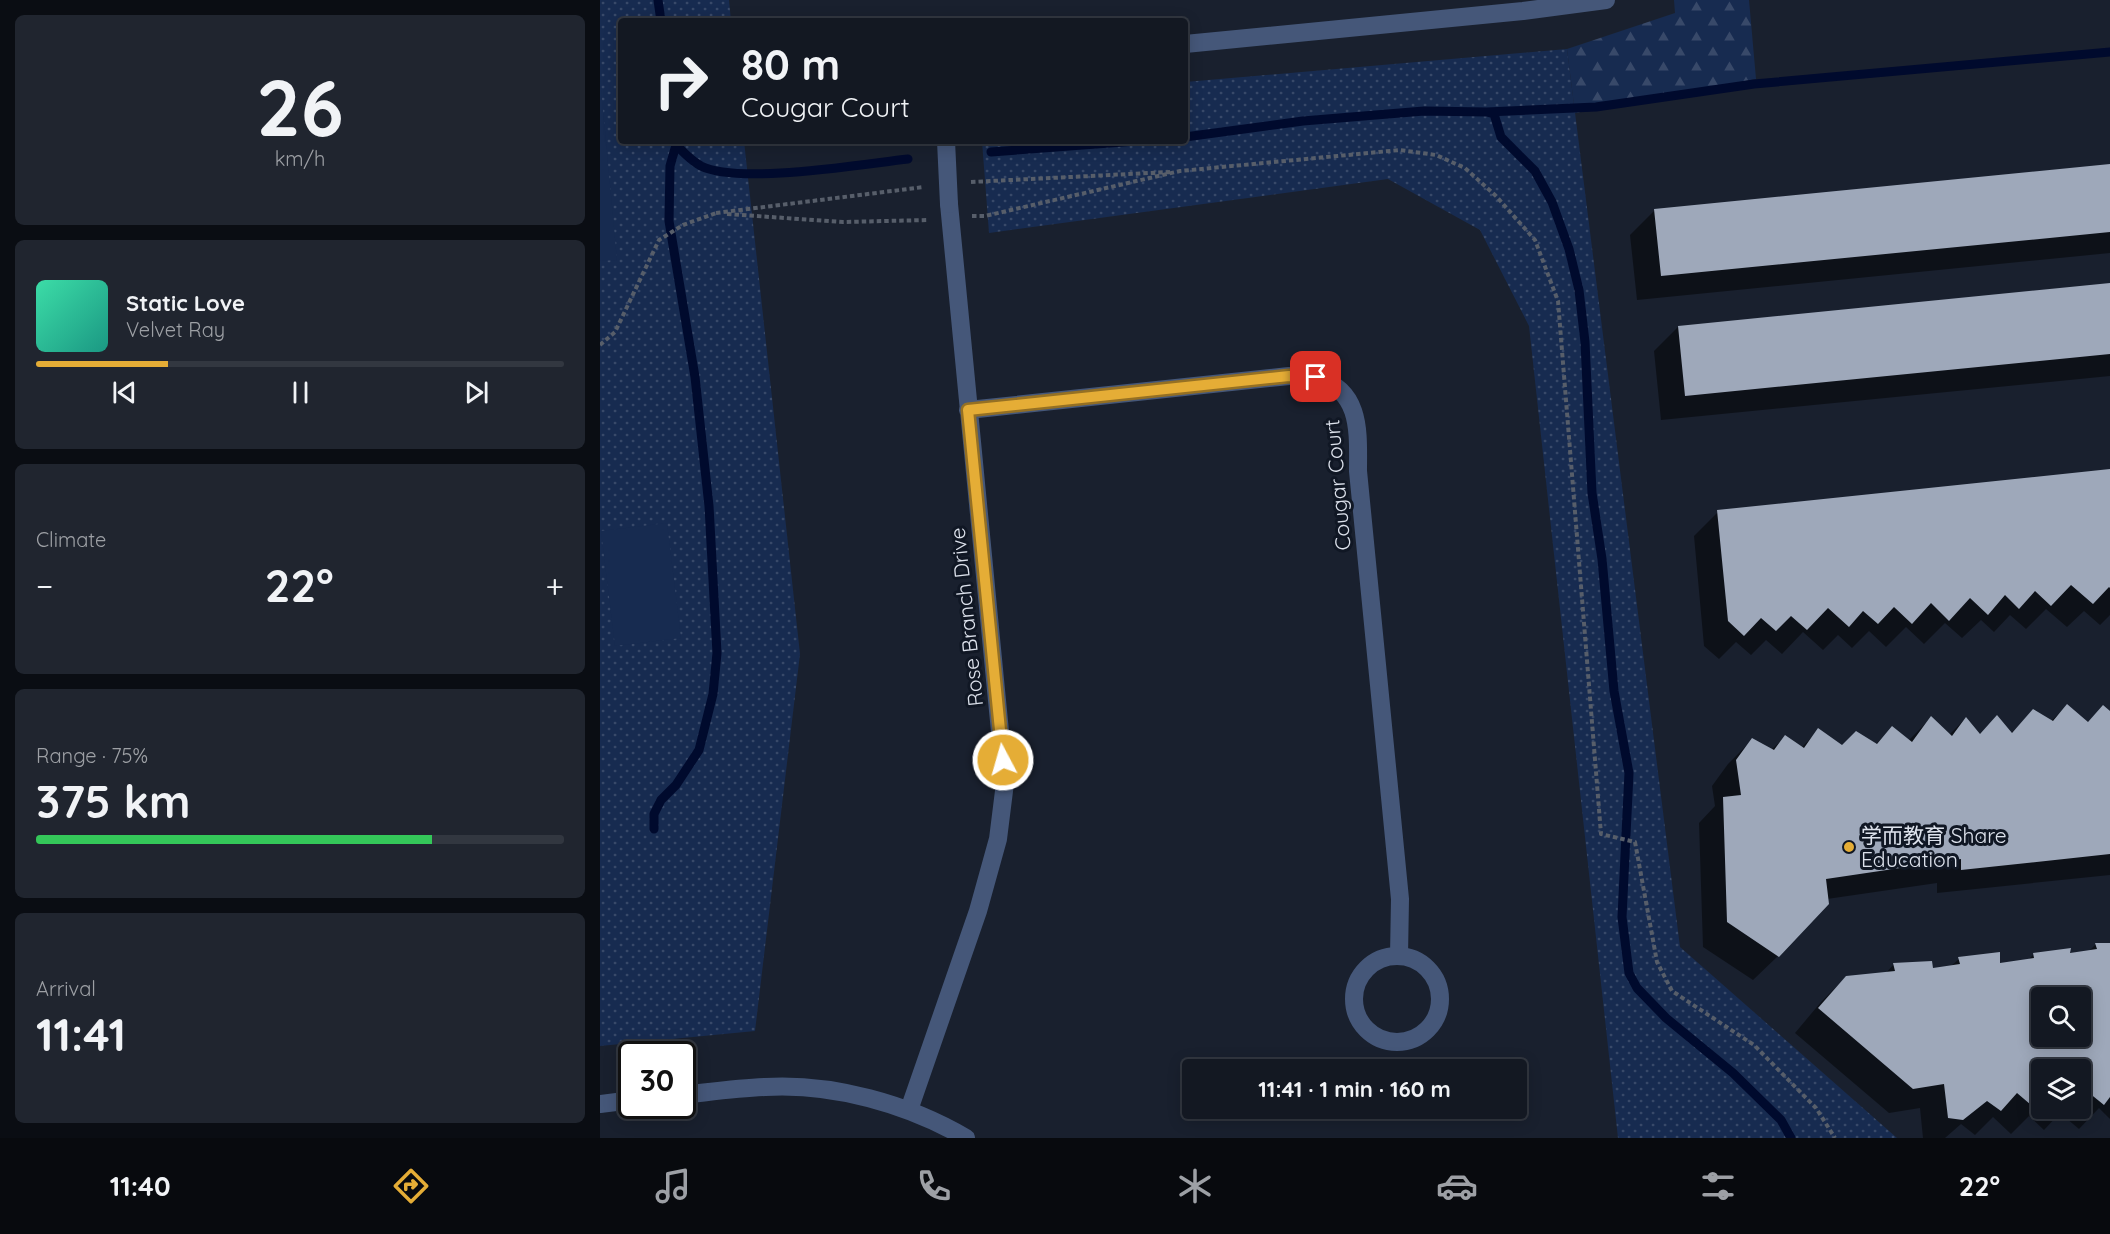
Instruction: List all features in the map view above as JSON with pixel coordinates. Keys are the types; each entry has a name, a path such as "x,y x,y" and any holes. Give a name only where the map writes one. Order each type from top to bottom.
{"street":[{"path":"1188,44 1523,11 1606,0"},
{"name":"Rose Branch Drive","path":"909,1110 978,911 998,839 1005,783 949,204 946,144"},
{"name":"Cougar Court","path":"968,410 1289,376 1316,377 1336,386 1350,402 1358,426 1358,471 1400,899 1399,956"},
{"path":"1399,956 1420,963 1432,975 1439,990 1439,1007 1433,1022 1421,1034 1405,1041 1390,1041 1373,1035 1361,1023 1354,1007 1353,997 1360,975 1372,963 1399,956"},
{"path":"696,1094 766,1086 803,1088 876,1100 909,1110 942,1124 966,1138"},
{"path":"600,1104 618,1102"}],"path":[{"path":"969,182 1180,171 1400,150 1436,155 1465,168 1496,196 1536,240 1558,301 1600,834 1635,842 1658,962 1672,991 1754,1044 1816,1108 1835,1138"},
{"path":"971,216 985,216 1180,171"},
{"path":"600,345 615,332 659,240 683,225 716,213 933,186"},
{"path":"716,213 843,222 928,220"}],"green space":[{"path":"600,0 729,0 731,18 618,18 618,144 744,144 800,654 755,1031 652,1041 618,1041 618,1044 600,1046"},
{"path":"1674,0 1749,0 1756,79 1575,113 1567,49 1675,13"},
{"path":"1567,49 1680,947 1897,1138 1618,1138 1529,326 1480,230 1388,179 989,233 982,144 1188,144 1188,82"},
{"path":"600,77 617,260 600,261"},
{"path":"667,523 681,638 615,646 601,531"}],"building":[{"path":"2110,164 2110,232 1661,276 1654,209"},
{"path":"2110,283 2110,354 1685,396 1678,326"},
{"path":"2110,469 2110,588 2093,604 2071,585 2051,606 2035,591 2019,609 2005,595 1988,615 1970,598 1949,621 1931,603 1912,624 1894,607 1878,624 1863,611 1849,627 1828,608 1807,630 1791,616 1776,631 1761,618 1744,636 1728,621 1717,510"},
{"path":"2067,704 2088,722 2103,705 2110,711 2110,854 1961,870 1961,859 1826,879 1829,904 1779,957 1727,922 1723,797 1741,795 1736,760 1752,738 1774,750 1785,735 1804,748 1818,728 1842,745 1856,731 1877,744 1892,726 1912,742 1931,716 1952,736 1966,717 1980,734 1997,715 2012,733 2033,709 2053,721"},
{"path":"2095,943 2110,943 2110,1097 2104,1105 2091,1094 2091,1059 2031,1059 2031,1105 2017,1093 2001,1111 1987,1101 1963,1120 1948,1118 1944,1084 1913,1089 1818,1008 1846,976 1895,971 1893,963 1932,961 1933,968 1960,964 1958,957 2000,952 2000,963 2034,958 2033,953 2071,948 2070,953 2097,949"}],"waterway":[{"path":"658,0 661,18"},
{"path":"1188,137 1303,121 1424,111 1487,112 1596,107 1754,84 2110,52"},
{"path":"1487,112 1494,114 1501,137 1535,171 1552,202 1569,249 1579,290 1585,342 1592,493 1602,559 1614,691 1629,773 1622,917 1629,973 1637,988 1666,1018 1733,1073 1781,1120 1791,1138"},
{"path":"676,144 701,166 743,174 801,172 908,159"},
{"path":"991,152 1096,144"},
{"path":"654,829 654,814 661,800 676,785 699,750 713,694 717,653 709,506 695,377 669,221 670,166 676,145"}],"place":[{"name":"学而教育 Share Education","path":"1849,847"}],"route":[{"path":"1003,760 968,410 1289,376 1316,377"}]}
